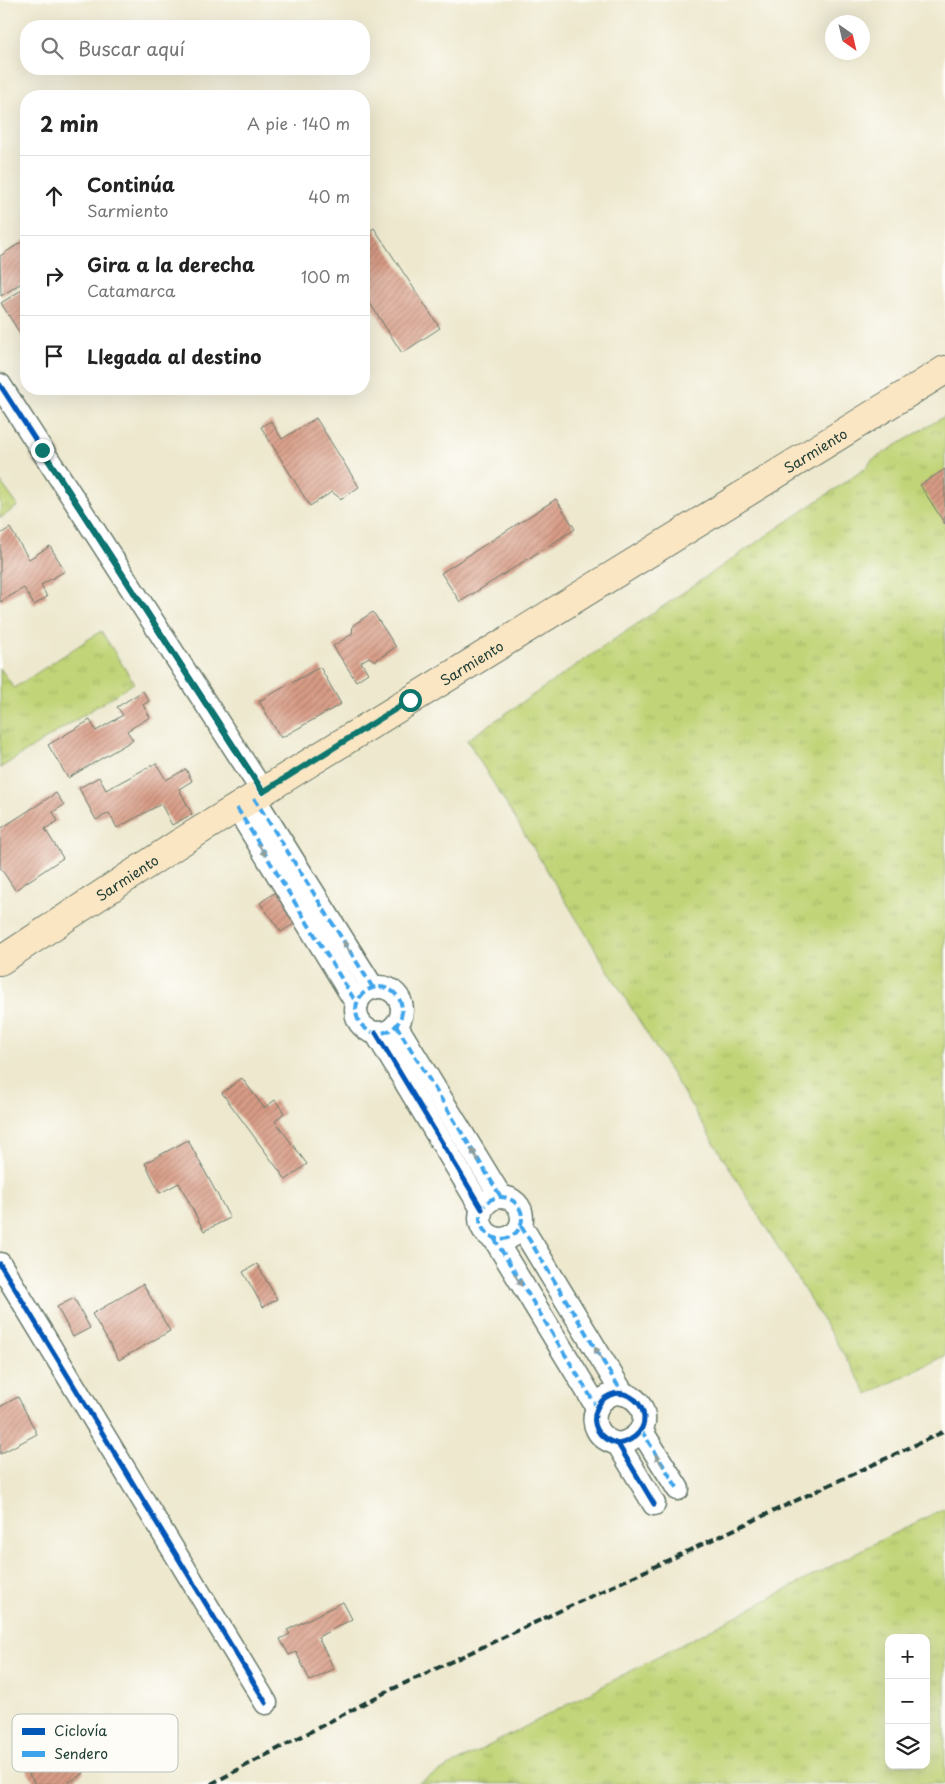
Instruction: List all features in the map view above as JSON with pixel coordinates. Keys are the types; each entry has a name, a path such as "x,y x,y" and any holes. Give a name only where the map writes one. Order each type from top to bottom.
{"main road":[{"name":"Sarmiento","path":"0,961 178,844 945,370"}],"street":[{"path":"0,385 251,799 372,988"},
{"path":"251,799 357,1004 358,1020 366,1029 386,1029 400,1019 402,1012 399,998 388,989 380,987 372,988 365,992 357,1004"},
{"path":"386,1029 501,1197"},
{"path":"386,1029 482,1209"},
{"path":"501,1197 512,1199 523,1216 521,1226 514,1236 500,1240 482,1230 480,1223 482,1209 491,1199 501,1197"},
{"path":"521,1226 623,1394"},
{"path":"494,1238 597,1407"},
{"path":"0,1264 266,1703"},
{"path":"623,1394 632,1398 642,1410 644,1417 641,1430 634,1438 618,1444 610,1442 597,1431 595,1414 597,1407 603,1400 609,1396 623,1394"},
{"path":"641,1430 678,1489"},
{"path":"618,1444 654,1504"}],"green space":[{"path":"945,416 945,1356 868,1394 467,740 866,468 872,460"},
{"path":"0,481 18,506 0,518"},
{"path":"101,631 134,683 0,768 0,668 14,688"},
{"path":"945,1508 945,1784 416,1784 877,1542"}],"building":[{"path":"374,228 440,328 402,353 370,303 370,231"},
{"path":"20,243 20,284 1,296 0,256"},
{"path":"20,291 20,334 1,303"},
{"path":"316,418 359,487 341,499 332,492 310,506 261,427 271,421 282,439"},
{"path":"945,469 945,524 920,485"},
{"path":"556,499 575,529 460,602 441,573"},
{"path":"10,528 29,559 50,546 65,571 41,585 47,597 34,605 24,588 0,602 0,534"},
{"path":"373,612 396,647 375,661 369,657 361,662 368,673 356,681 333,646 352,634 353,625"},
{"path":"320,667 341,704 281,738 259,701"},
{"path":"143,691 149,701 143,705 150,717 127,731 133,740 68,778 48,745 90,720 96,731 123,715 117,707"},
{"path":"156,763 166,780 186,769 192,781 179,789 192,814 172,825 161,804 117,828 109,813 96,820 79,788 99,777 106,790"},
{"path":"56,793 64,805 53,812 58,821 45,829 63,858 15,890 0,867 0,829"},
{"path":"284,886 322,906 281,932 260,903"},
{"path":"242,1078 264,1108 275,1100 284,1113 275,1121 307,1164 286,1180 222,1093"},
{"path":"188,1140 230,1218 204,1231 179,1183 160,1193 145,1163"},
{"path":"257,1264 277,1299 263,1307 243,1272"},
{"path":"143,1284 170,1331 119,1360 92,1314"},
{"path":"74,1298 90,1328 73,1337 57,1307"},
{"path":"18,1397 37,1434 0,1454 0,1407"},
{"path":"343,1602 352,1619 318,1637 334,1669 310,1681 296,1652 289,1655 280,1639 290,1634 287,1630"},
{"path":"28,1772 84,1773 66,1784 35,1784"}],"railway":[{"path":"211,1784 386,1692 945,1431"}],"marked path":[{"path":"254,798 373,988"},
{"path":"237,808 357,1004"},
{"path":"379,987 392,991 398,997 402,1010 398,1023 392,1029 379,1033 366,1029 360,1023 356,1010 360,997 366,991 379,987"},
{"path":"396,1025 501,1197"},
{"path":"505,1197 513,1200 519,1206 522,1218 519,1230 513,1236 497,1239 489,1236 483,1230 480,1214 483,1206 489,1200 505,1197"},
{"path":"521,1226 623,1394"},
{"path":"494,1238 597,1407"},
{"path":"641,1430 678,1489"}],"cycle path":[{"path":"0,385 263,792"},
{"path":"376,1033 482,1209"},
{"path":"0,1264 266,1703"},
{"path":"618,1444 634,1437 642,1429 644,1418 637,1401 620,1393 610,1395 602,1401 596,1410 595,1420 597,1429 605,1438 618,1444 654,1504"}],"route":[{"path":"42,450 263,792 410,700"}]}
